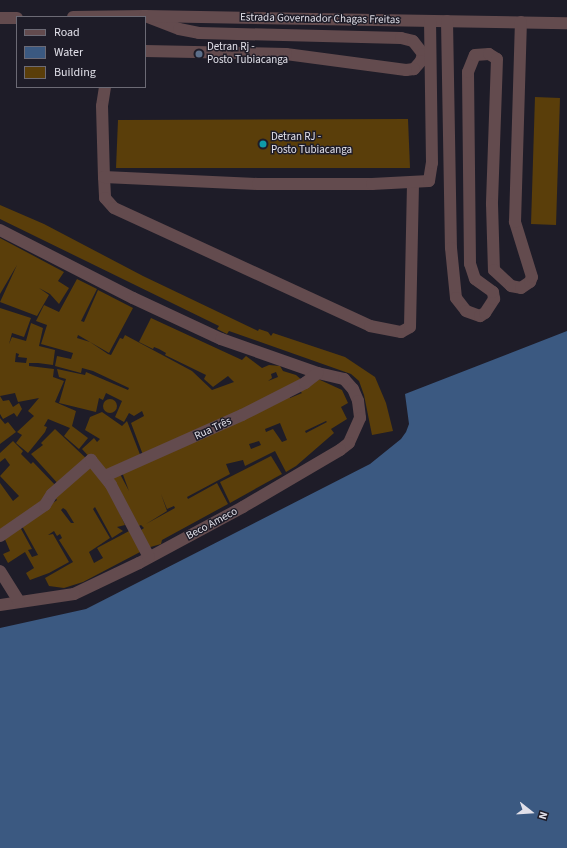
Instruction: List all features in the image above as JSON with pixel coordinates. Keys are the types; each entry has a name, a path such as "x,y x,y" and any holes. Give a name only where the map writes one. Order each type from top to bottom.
{"street":[{"name":"Estrada Governador Chagas Freitas","path":"146,16 567,22"},
{"path":"146,16 179,29 199,33 401,38 413,41 420,46 423,54 421,61 414,69 406,70 286,54 146,51"},
{"path":"0,18 16,18"},
{"path":"104,177 258,184 413,182 430,180 430,21"},
{"path":"447,21 452,262 459,305 480,316 485,313 494,298 493,292 475,279 470,264 468,72 470,63 475,55 489,54 497,58 492,204 494,270 511,286 521,288 530,282 532,277 515,222 521,22"},
{"path":"105,88 102,106 105,198 114,208 370,326 401,332 410,327 411,315 413,182"},
{"path":"0,230 133,298 215,336 318,373"},
{"name":"Beco Ameco","path":"0,606 19,601 54,599 74,594 149,557 244,507 349,443 360,418 358,401 353,389 344,379 318,373"},
{"name":"Rua Três","path":"105,476 249,412 305,383 318,373"},
{"path":"0,536 45,505 52,494 91,460 105,476 149,557"},
{"path":"0,571 19,601"}],"water":[{"path":"567,331 567,848 0,848 0,628 86,609 370,464 401,439 406,432 409,424 405,394"}],"building":[{"path":"535,97 560,98 556,225 531,224"},
{"name":"Detran RJ - Posto Tubiacanga","path":"408,119 410,168 116,168 118,120"},
{"path":"0,205 44,224 143,276 258,331 259,329 268,332 271,336 273,333 345,357 375,377 386,403 393,431 372,435 364,395 359,381 351,374 229,331 227,334 217,329 219,326 0,219"},
{"path":"0,238 64,272 58,281 69,288 59,304 50,294 39,288 49,295 37,316 0,302 17,265 0,294"},
{"path":"77,279 97,289 81,321 84,322 98,290 133,308 109,353 78,335 77,338 90,342 108,354 111,355 120,338 123,339 125,335 192,371 212,390 234,382 228,376 213,387 204,379 206,375 165,355 166,353 159,349 154,347 153,349 139,342 151,318 242,360 246,356 262,368 269,365 280,366 283,371 296,375 303,381 143,455 131,423 144,416 142,411 134,416 129,413 124,422 115,417 122,401 106,393 103,400 99,398 96,412 59,403 66,379 59,377 57,369 85,375 86,372 128,390 129,388 93,371 82,368 81,373 55,366 57,356 71,359 73,353 41,344 47,325 36,321 44,305 59,312","holes":["276,372 278,377 268,381 272,378 271,374"]},
{"path":"0,308 31,318 24,337 12,333 9,344 12,337 26,341 31,323 43,328 39,346 55,350 53,365 29,363 29,366 54,369 53,377 64,381 55,402 76,411 72,426 88,438 79,449 64,436 70,428 48,419 44,426 47,427 45,432 28,453 16,443 22,435 17,432 34,416 28,411 39,398 18,402 15,393 0,396","holes":["16,353 19,354 18,357 27,358 26,363 15,362"]},
{"path":"318,379 342,390 348,403 341,407 347,419 331,429 334,433 296,466 286,472 275,451 245,466 243,460 226,464 230,474 187,497 188,499 217,483 228,504 162,540 161,544 147,548 138,532 144,528 141,525 135,528 110,479 120,474 129,491 122,472 289,395 290,398 302,393 300,391","holes":["326,421 327,422 306,433 305,431","280,423 287,440 282,442 273,429 266,432 265,429","259,441 261,445 251,449 249,444","161,494 167,509 174,506 175,508 146,524 167,511"]},
{"path":"0,396 3,401 9,400 13,407 19,403 22,409 17,417 14,413 3,419 0,414"},
{"path":"107,399 113,399 117,403 117,409 113,413 107,413 103,409 103,403"},
{"path":"102,412 122,426 127,421 141,457 104,473 82,449 94,438 97,442 100,439 85,430 90,417"},
{"path":"0,418 5,424 8,422 16,432 0,444"},
{"path":"55,429 89,461 60,486 31,454 43,445 41,443"},
{"path":"13,441 23,451 21,454 31,464 33,462 58,488 0,533 0,483 13,501 19,496 0,476 10,465 5,458 0,462 0,453"},
{"path":"271,456 282,474 230,503 220,482"},
{"path":"92,463 104,479 125,525 117,527 123,531 112,538 95,507 93,509 110,538 89,552 94,563 103,558 97,548 131,530 142,551 83,582 64,588 49,586 45,578 73,562 59,540 62,538 60,534 57,536 54,531 48,535 53,534 69,562 49,573 30,580 26,573 34,568 25,552 8,563 3,554 10,551 4,537 20,527 32,549 28,550 32,557 38,555 22,526 57,500 53,494","holes":["63,508 66,510 74,523 71,523 61,510"]}],"place":[{"name":"Detran Rj - Posto Tubiacanga","path":"199,54"},
{"name":"Detran RJ - Posto Tubiacanga","path":"263,144"}]}
